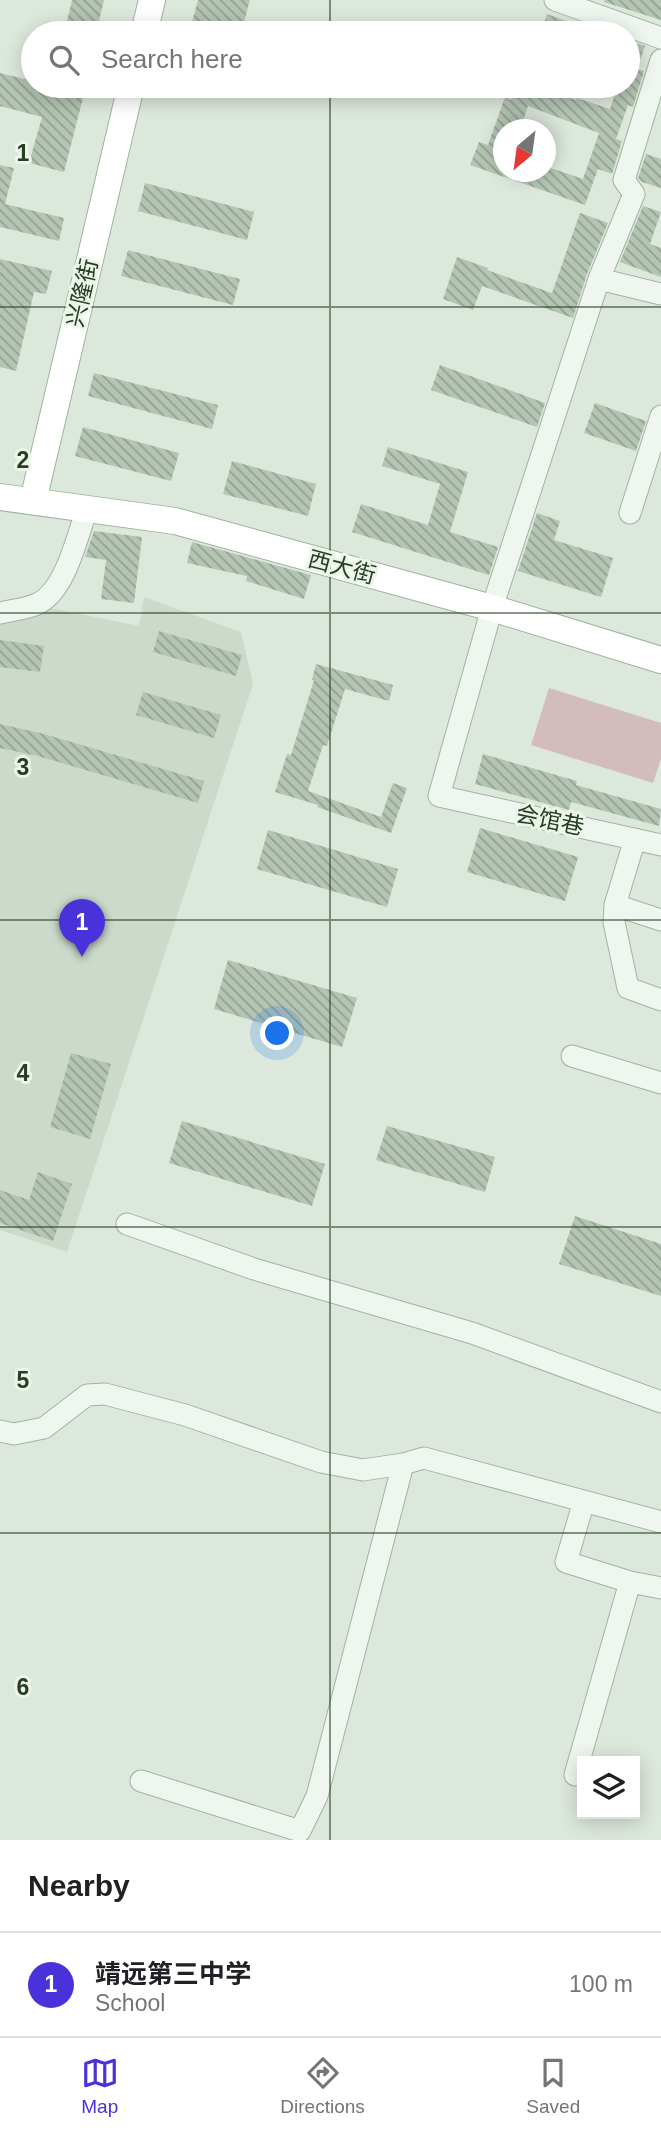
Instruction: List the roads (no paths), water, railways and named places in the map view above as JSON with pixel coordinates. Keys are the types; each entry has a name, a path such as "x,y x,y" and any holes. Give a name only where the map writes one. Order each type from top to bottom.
{"main road":[{"path":"132,21 136,0"},
{"path":"147,21 152,0"},
{"name":"兴隆街","path":"17,499 113,98"},
{"name":"兴隆街","path":"17,499 128,98"},
{"name":"西大街","path":"17,499 175,522 492,608 661,660"}],"street":[{"path":"555,0 614,21"},
{"path":"640,30 661,38"},
{"path":"492,608 599,279 634,194 624,180 661,60"},
{"path":"599,279 661,294"},
{"path":"630,513 655,457 661,416"},
{"path":"0,613 36,604 56,588 87,509"},
{"name":"会馆巷","path":"492,608 439,796 661,845"},
{"path":"635,839 615,905 614,922 628,988 661,1000"},
{"path":"615,905 661,920"},
{"path":"572,1056 661,1083"},
{"path":"127,1224 254,1269 472,1333 661,1402"},
{"path":"0,1432 13,1434 44,1428 87,1395 106,1394 186,1415 321,1462 363,1470 424,1458 661,1522"},
{"path":"141,1781 300,1831 317,1796 403,1464"},
{"path":"584,1502 566,1562 630,1582 661,1587"},
{"path":"575,1775 630,1582"}],"place":[{"name":"靖远第三中学","path":"82,957"}]}
